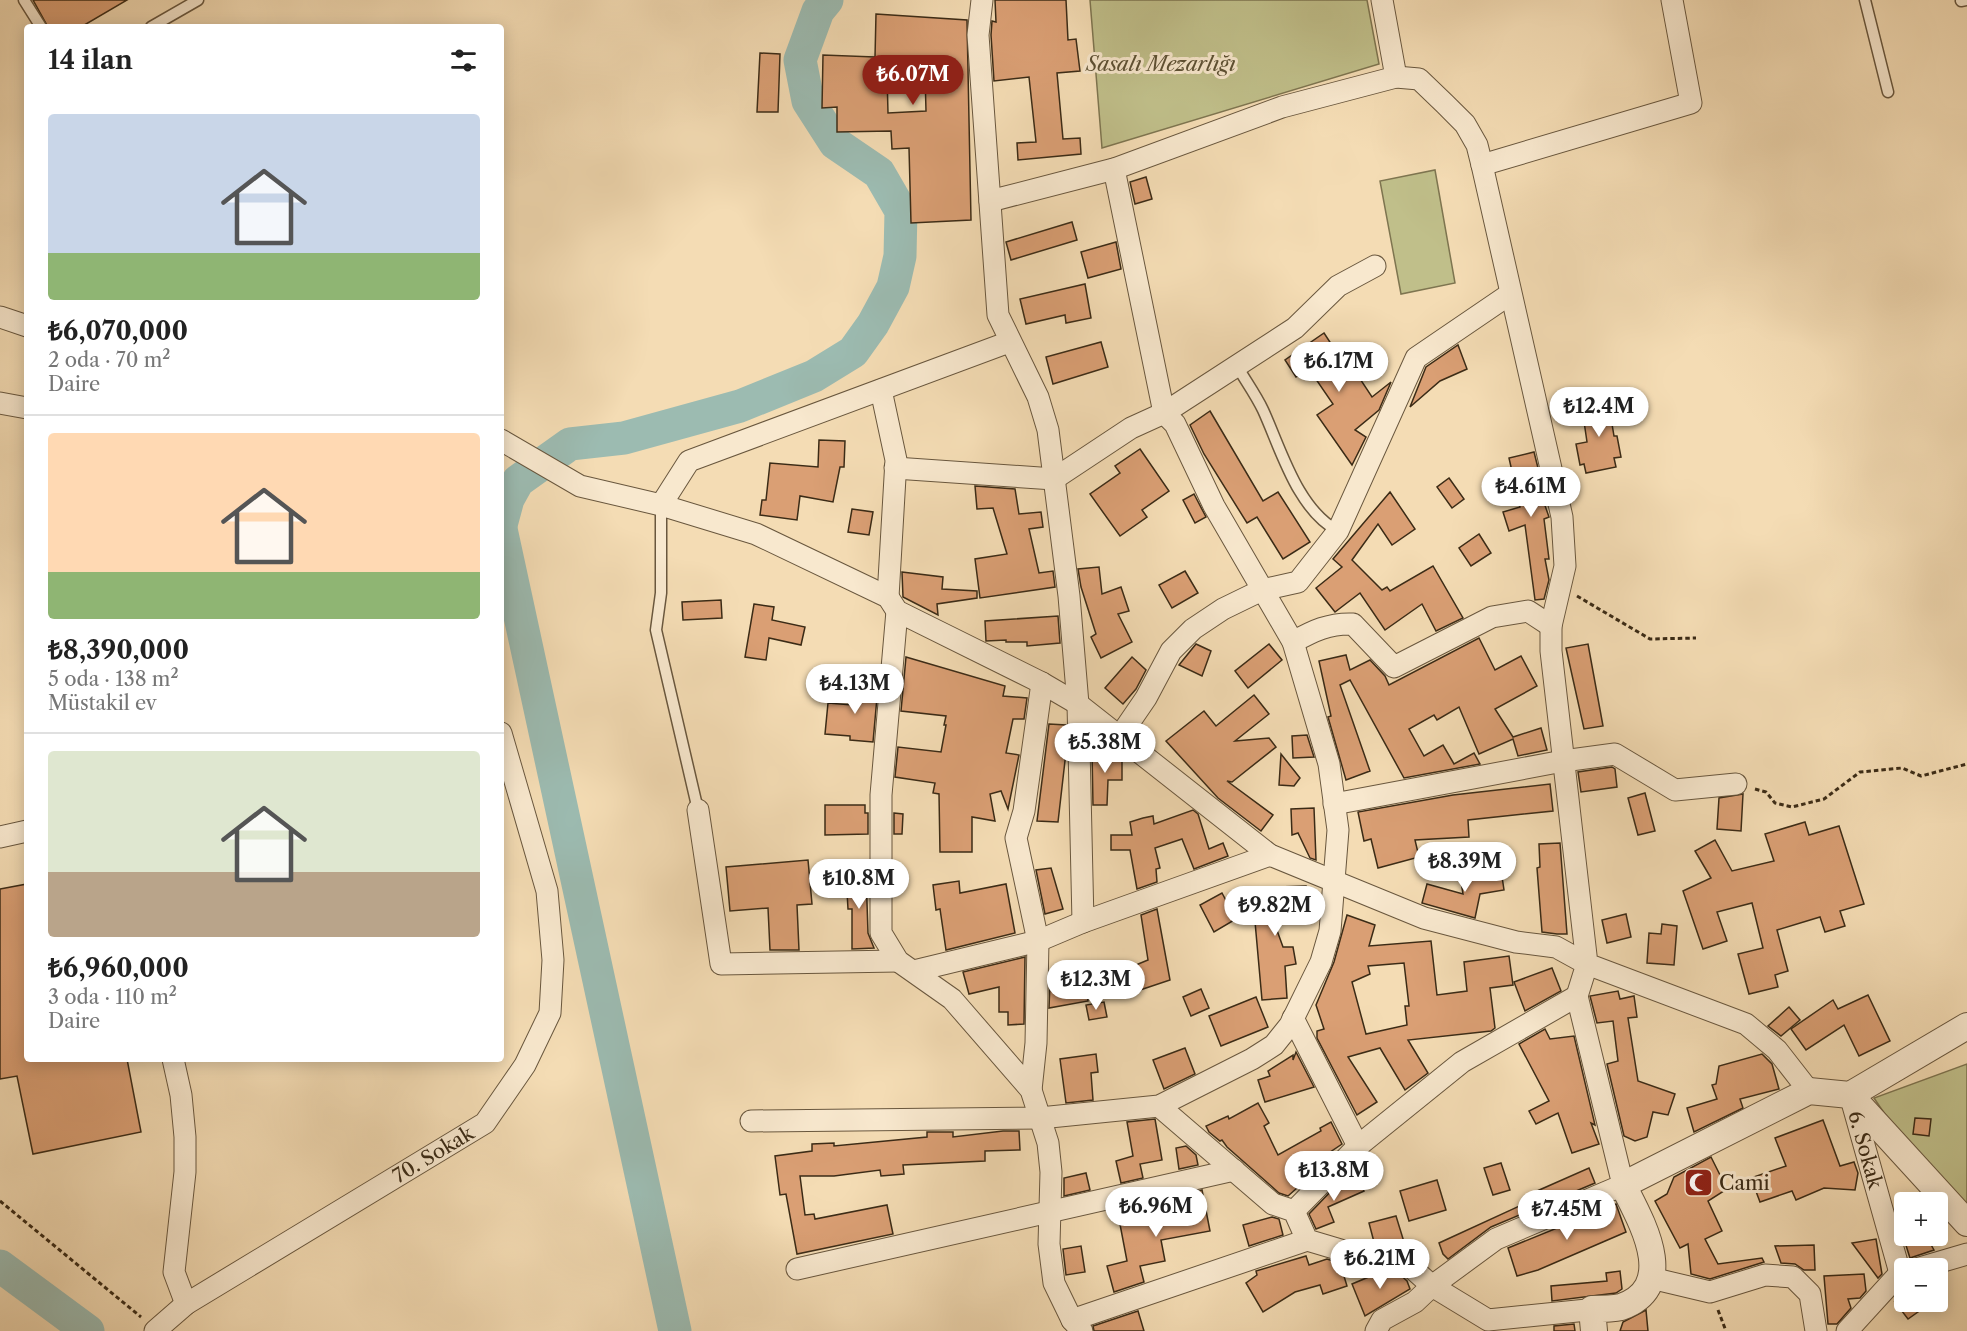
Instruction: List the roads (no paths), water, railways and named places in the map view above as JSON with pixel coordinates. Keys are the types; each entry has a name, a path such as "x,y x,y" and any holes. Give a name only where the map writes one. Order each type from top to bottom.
{"street":[{"path":"982,0 978,35 998,315 1009,342 1038,397 1048,430 1054,479 1078,704 1083,922"},
{"path":"1382,0 1396,77"},
{"path":"1482,165 1691,103 1672,0"},
{"path":"881,390 896,460 892,604 881,795 879,909 881,933 906,966 952,999 1031,1090 1048,1143 1051,1172 1049,1244 1054,1283 1077,1325 1307,1240 1344,1251 1401,1258 1432,1286 1488,1320 1590,1320 1620,1307 1646,1288 1651,1278 1653,1254 1647,1233 1623,1185 1577,996 1587,964 1551,651 1551,626 1565,566 1562,517 1482,165 1477,145 1465,124 1419,79 1396,77 1282,107 1114,169 990,201"},
{"path":"752,1121 1040,1118 1159,1106 1252,1059 1274,1045 1293,1018 1321,962 1330,931 1338,831 1329,764 1293,642 1214,506 1175,424 1164,413 1114,169"},
{"path":"895,468 1054,479 1131,428 1164,413 1295,328 1338,286 1375,266"},
{"path":"1120,736 1146,698 1171,651 1193,629 1223,609 1262,590 1298,582 1338,531 1416,358 1510,294"},
{"path":"0,317 24,325"},
{"path":"661,505 689,461 1009,342"},
{"path":"0,403 24,407"},
{"path":"504,442 530,455 559,476 580,486 661,505 756,534 1042,683 1078,704 1270,855 1424,918 1516,942 1556,947 1587,964 1746,1024 1777,1050 1809,1091"},
{"path":"1293,642 1319,628 1337,624 1353,624 1394,667 1492,617 1528,611 1551,626"},
{"path":"1031,1090 1036,1043 1038,941 1016,838 1024,811 1042,683"},
{"name":"70. Sokak","path":"155,1330 186,1304 485,1123 525,1065 550,1013 553,960 547,891 504,743"},
{"path":"1334,804 1563,761 1615,754 1675,790 1736,784"},
{"path":"698,810 721,964 906,966 1038,941 1083,922 1270,855"},
{"path":"0,837 24,832"},
{"path":"1294,1211 1358,1146 1462,1062 1577,996"},
{"path":"1293,1018 1358,1146"},
{"path":"1376,1331 1382,1320 1415,1302 1432,1286 1496,1239 1623,1185 1809,1091 1850,1095 1967,1026"},
{"path":"174,1062 181,1095 185,1137 185,1172 174,1272 186,1304"},
{"path":"1850,1095 1967,1223"},
{"name":"6. Sokak","path":"1850,1095 1903,1258"},
{"path":"1159,1106 1273,1204 1294,1211 1307,1240"},
{"path":"797,1269 1234,1170"},
{"path":"1948,1259 1967,1254"},
{"path":"1651,1278 1710,1292 1765,1275 1793,1277 1810,1294 1816,1331"},
{"path":"1847,1331 1894,1284"}],"lane":[{"path":"24,0 38,24"},
{"path":"157,24 198,0"},
{"path":"1865,0 1888,92"},
{"path":"1237,366 1263,409 1292,478 1327,525 1338,531"},
{"path":"661,505 662,593 656,630 698,810"}],"waterway":[{"path":"504,514 508,499 518,481 570,444 624,438 740,406 814,376 853,352 873,324 893,287 900,256 901,211 879,173 835,143 808,101 800,60 818,11 827,0"},
{"path":"504,543 675,1331"},
{"path":"0,1266 88,1331"}],"place":[{"name":"Cami","path":"1698,1183"}],"park label":[{"name":"Sasalı Mezarlığı","path":"1161,64"}]}
